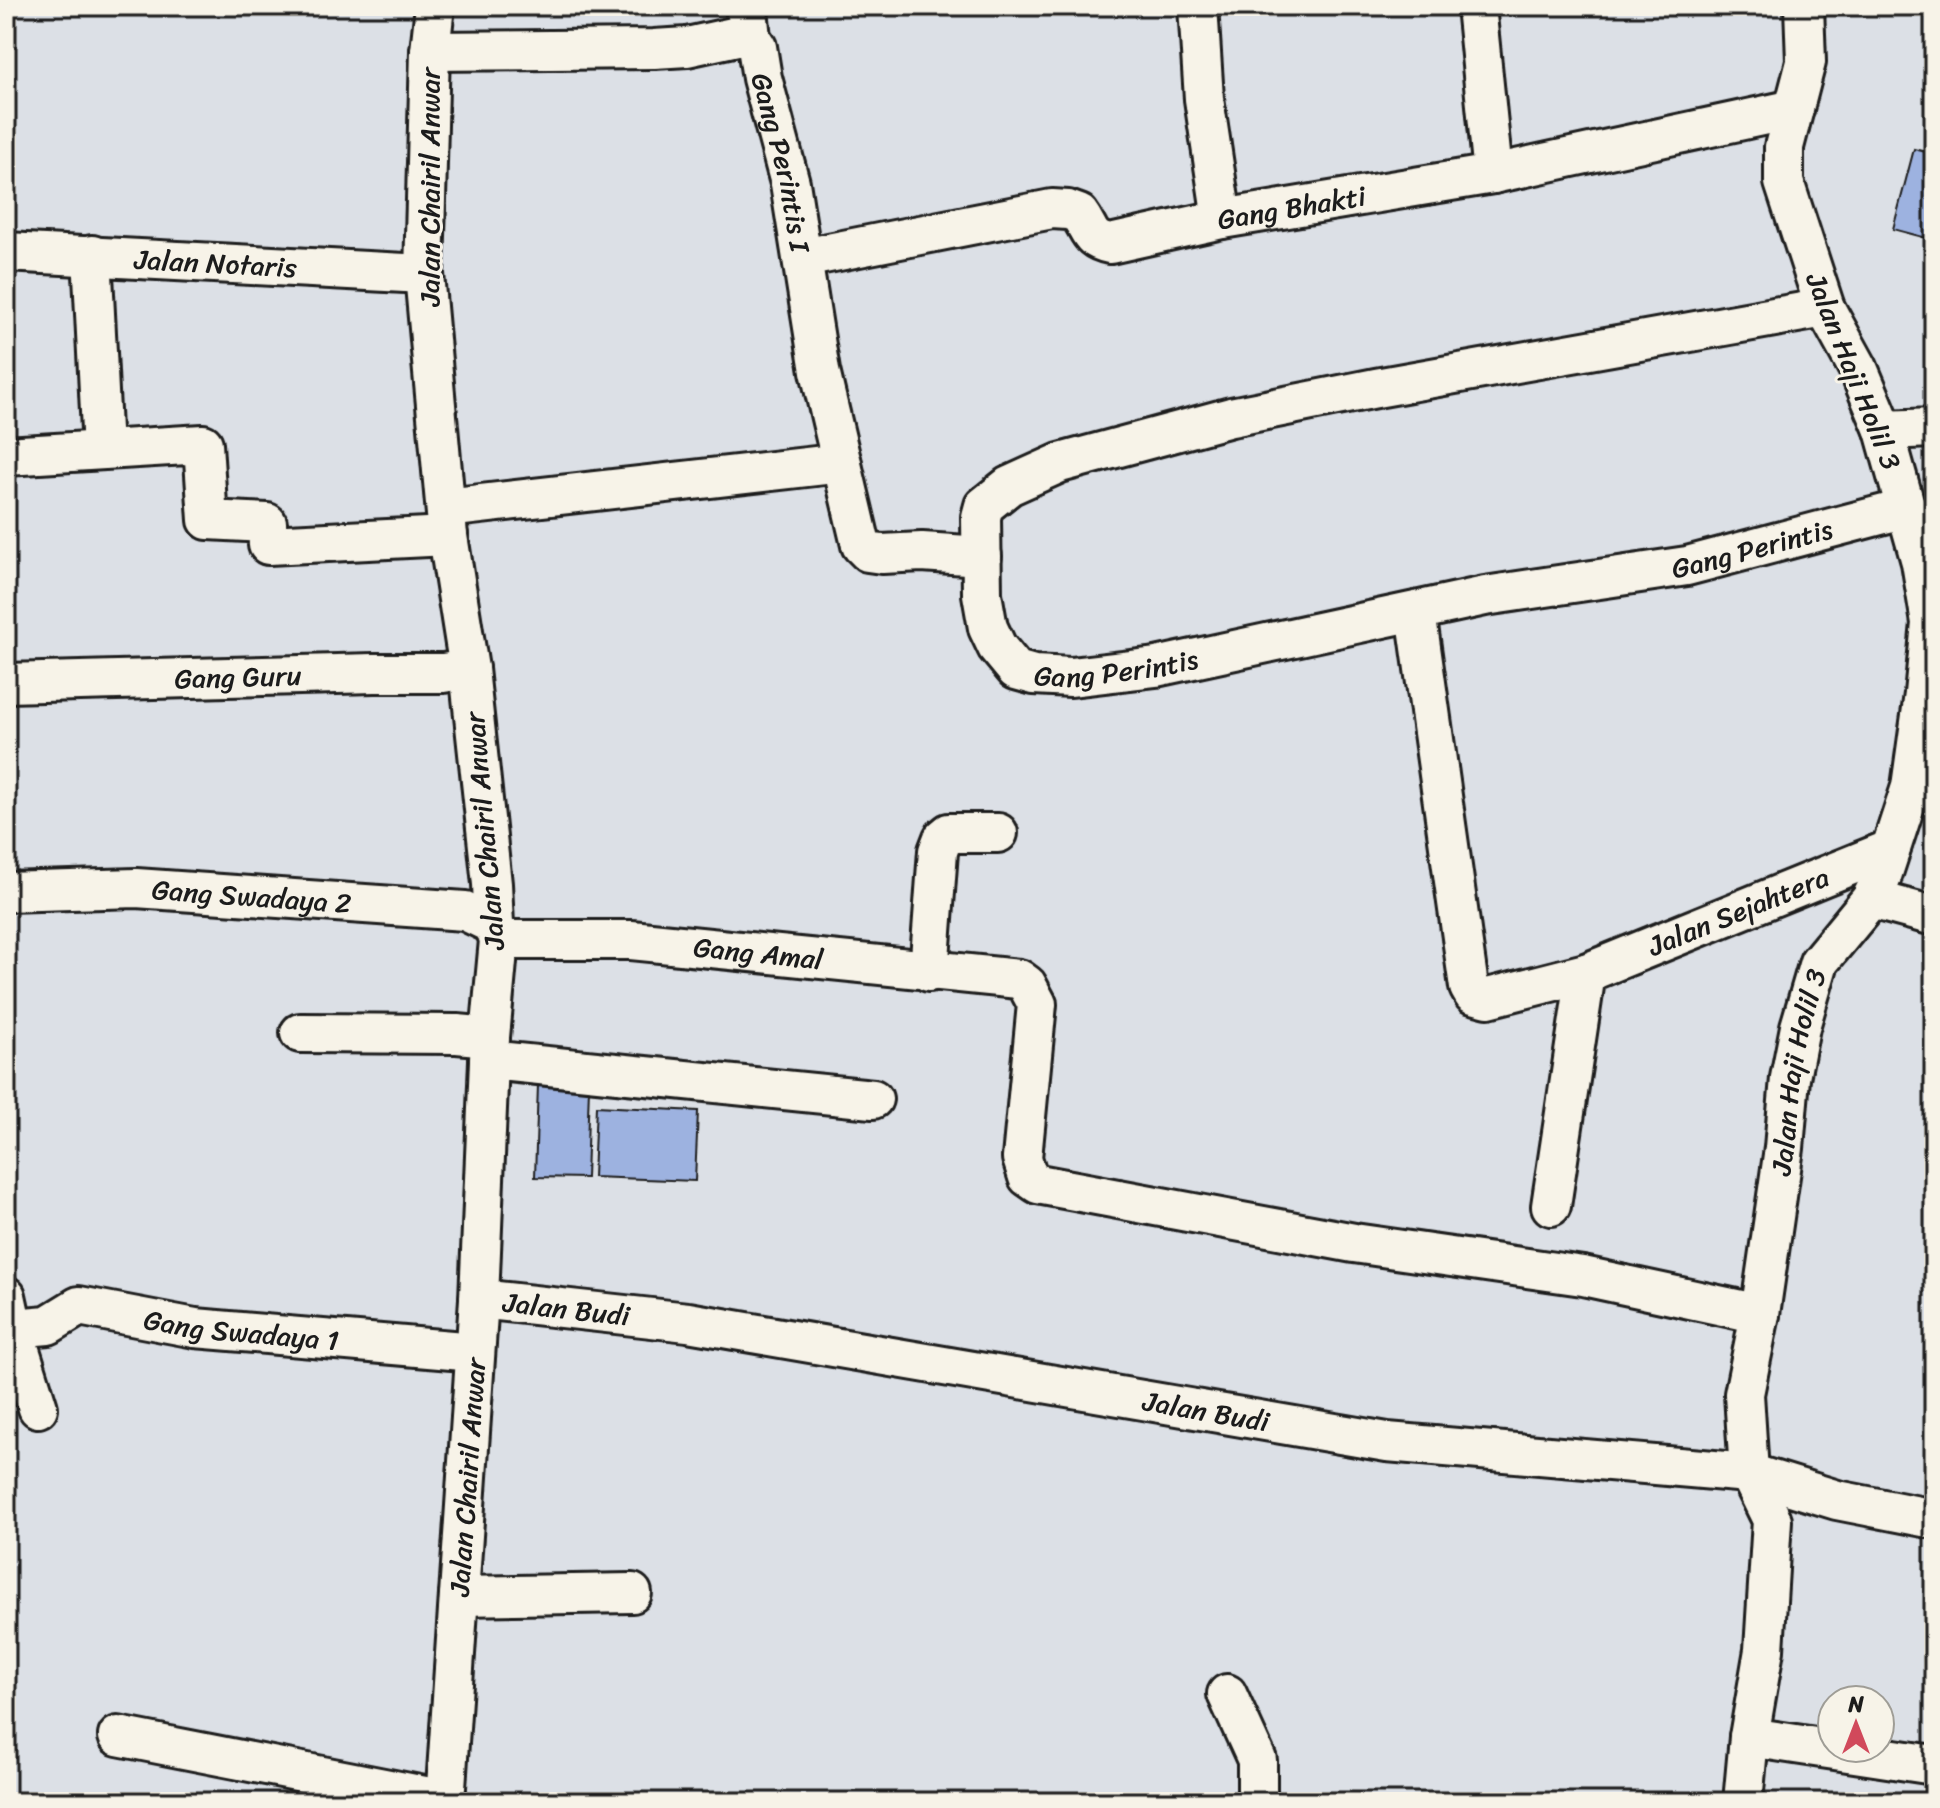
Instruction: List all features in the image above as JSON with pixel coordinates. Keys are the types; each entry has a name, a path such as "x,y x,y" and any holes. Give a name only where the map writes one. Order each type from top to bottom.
{"street":[{"name":"Jalan Chairil Anwar","path":"435,6 430,51 424,274 447,522 469,669 496,932 479,1299 445,1801"},
{"path":"1198,6 1204,99 1222,219"},
{"path":"1476,6 1493,174"},
{"name":"Jalan Haji Holil 3","path":"1743,1802 1749,1737 1764,1650 1772,1520 1749,1473 1744,1394 1760,1314 1784,1148 1790,1078 1800,1027 1819,962 1871,899 1911,787 1932,623 1921,562 1884,430 1858,368 1825,308 1784,182 1784,147 1806,62 1804,6"},
{"name":"Gang Perintis I","path":"430,51 687,47 742,35 748,22"},
{"name":"Gang Perintis I","path":"748,22 790,183 820,371 861,545 868,552 882,554 922,552 982,556"},
{"name":"Gang Bhakti","path":"803,258 1052,209 1079,214 1091,237 1110,244 1222,219 1493,174 1794,109"},
{"name":"Jalan Notaris","path":"6,252 424,274"},
{"path":"92,255 102,450"},
{"name":"Gang Perintis","path":"1825,308 1332,396 1231,417 1060,463 1009,486 984,506 981,517 982,594 988,628 997,647 1016,670 1034,675 1071,677 1156,667 1485,596 1687,566 1907,508"},
{"path":"1884,430 1934,428"},
{"path":"6,456 203,444 208,520 267,523 268,545 447,522 842,463"},
{"name":"Jalan Sejahtera","path":"1416,612 1469,987 1480,998 1586,973 1891,849"},
{"name":"Gang Guru","path":"6,683 443,673 469,669"},
{"path":"929,972 938,851 943,838 949,833 998,833"},
{"name":"Gang Swadaya 2","path":"6,892 136,888 465,911 496,932"},
{"path":"1871,899 1934,916"},
{"name":"Gang Amal","path":"496,932 631,940 1019,979 1027,985 1037,1004 1022,1158 1028,1177 1038,1184 1354,1243 1583,1276 1760,1314"},
{"path":"1551,1206 1586,973"},
{"path":"300,1033 457,1034 490,1049 873,1099"},
{"name":"Jalan Budi","path":"479,1299 688,1322 1387,1442 1749,1473 1837,1500 1934,1519"},
{"name":"Gang Swadaya 1","path":"9,1312 48,1325 79,1306 195,1328 475,1352"},
{"path":"9,1312 38,1408"},
{"path":"459,1596 632,1593"},
{"path":"1227,1694 1257,1760 1257,1802"},
{"path":"118,1736 445,1801"},
{"path":"1749,1737 1934,1765"}],"building":[{"path":"1914,149 1934,154 1934,240 1893,229"},
{"path":"538,1084 589,1086 586,1178 535,1177"},
{"path":"596,1106 698,1111 695,1181 593,1177"}]}
